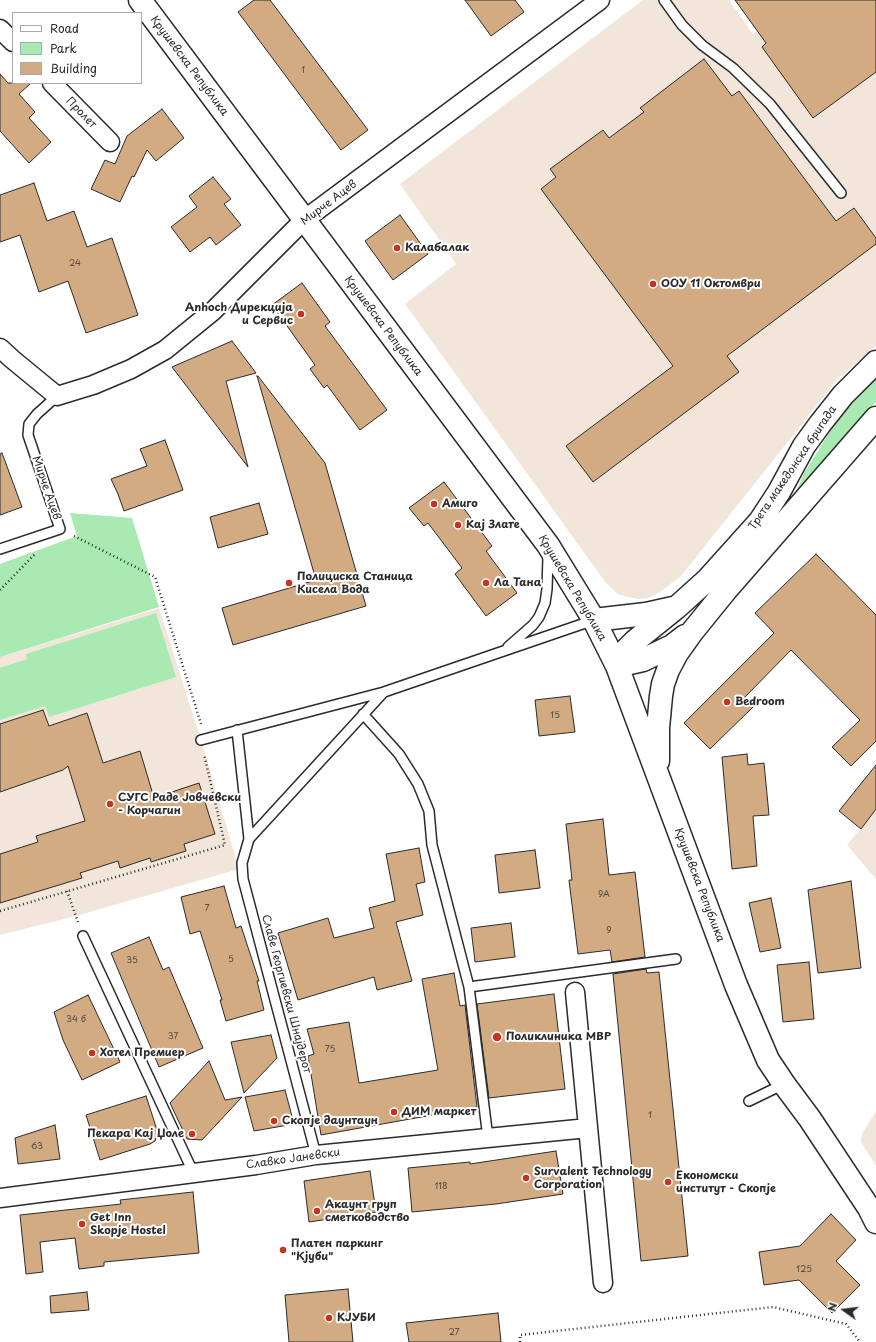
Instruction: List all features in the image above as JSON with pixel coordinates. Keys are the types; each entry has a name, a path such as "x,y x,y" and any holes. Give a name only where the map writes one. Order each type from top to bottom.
{"street":[{"name":"Крушевска Република","path":"140,0 548,545 594,620 617,666 736,985 768,1060 874,1211"},
{"name":"Мирче Ацев","path":"57,396 100,382 131,369 165,350 213,311 304,220 600,0"},
{"path":"0,29 12,41"},
{"name":"Пролет","path":"53,84 110,142"},
{"path":"0,348 57,396"},
{"name":"Трета македонска бригада","path":"617,666 627,649 708,580 760,521 779,492 804,446 820,424 842,395 876,362"},
{"name":"Трета македонска бригада","path":"661,784 658,753 658,728 664,684 677,653 692,632 777,531 876,418"},
{"name":"Трета македонска бригада","path":"594,620 646,614 676,608"},
{"name":"Трета македонска бригада","path":"617,666 643,660 657,654 672,646 692,632"},
{"path":"575,992 604,1283"},
{"name":"Славко Јаневски","path":"0,1198 193,1172 256,1170 316,1155 588,1128"}],"lane":[{"path":"664,0 682,25 702,45 733,68 770,104 841,194"},
{"name":"Мирче Ацев","path":"0,549 60,529 28,435 29,424 37,414 57,396"},
{"name":"Славе Георгиевски Шнајдерот","path":"505,649 533,625 542,610 547,589 549,568 548,545"},
{"name":"Славе Георгиевски Шнајдерот","path":"203,739 384,692 505,649 594,620"},
{"name":"Славе Георгиевски Шнајдерот","path":"249,839 384,692"},
{"path":"363,714 399,754 418,784 429,811 432,845 469,987 488,1138"},
{"name":"Славе Георгиевски Шнајдерот","path":"237,730 249,839 242,863 243,880 316,1155"},
{"path":"83,936 193,1172"},
{"path":"469,987 676,959"},
{"path":"749,1101 784,1084"}],"path":[{"path":"0,590 60,529 155,577 203,739 225,845 0,911"},
{"path":"67,891 76,916"},
{"path":"520,1342 520,1335 773,1307 846,1324 860,1342"}],"shaded area":[{"name":"ООУ 11 Октомври","path":"643,0 729,0 753,34 800,0 876,0 876,346 837,380 681,576 660,592 649,598 639,599 618,594 606,583 405,304 456,264 400,184"},
{"name":"СУГС Раде Јовчевски - Корчагин","path":"159,608 201,740 239,869 76,916 0,935 0,657"},
{"path":"876,809 876,879 847,845"},
{"path":"876,1111 876,1166 861,1142 862,1134"}],"green space":[{"path":"876,377 876,402 797,490 803,475 832,428 852,402"},
{"path":"70,513 132,518 159,607 0,657 0,564 77,536"},
{"path":"156,613 176,677 49,717 45,706 0,720 0,668 27,659 26,654"}],"building":[{"path":"254,0 270,0 368,130 341,150 238,12"},
{"path":"465,0 515,0 524,12 491,36"},
{"path":"735,0 876,0 876,72 813,118 762,47 766,43"},
{"path":"704,59 732,96 739,91 836,221 854,208 876,238 876,244 727,356 739,372 593,482 566,446 673,366 541,189 556,177 550,169 603,130 609,138 644,112 640,108"},
{"path":"0,74 8,83 30,84 19,94 35,112 29,118 51,142 29,163 0,131"},
{"path":"162,109 184,138 156,161 147,150 134,177 132,176 120,202 91,189 105,160 115,164 127,136"},
{"path":"213,177 231,199 224,204 241,225 216,245 210,237 190,252 171,227 197,207 189,196"},
{"path":"34,183 47,221 74,211 87,247 112,238 138,315 86,333 68,281 39,292 20,235 0,242 0,195"},
{"name":"Калабалак","path":"400,215 428,254 393,280 365,241"},
{"path":"302,283 330,322 325,326 387,410 360,430 327,385 324,388 310,369 315,365 272,305"},
{"path":"232,341 256,373 226,381 248,467 172,367"},
{"path":"257,376 325,463 366,606 233,645 222,608 316,580"},
{"path":"165,440 183,490 124,511 111,479 147,466 140,449"},
{"path":"2,453 22,507 0,515 0,454"},
{"path":"444,482 492,546 486,551 517,593 486,616 455,574 462,568 428,523 424,526 409,508"},
{"path":"259,503 268,534 218,548 210,517"},
{"path":"816,554 876,615 876,741 851,766 832,747 860,720 791,650 744,698 753,707 710,749 684,723 774,633 755,613"},
{"path":"570,696 575,732 539,736 535,700"},
{"path":"43,710 49,726 87,713 103,763 140,751 154,798 199,783 215,834 184,844 186,851 151,862 150,858 120,868 118,861 80,873 82,878 0,903 0,854 38,842 36,836 85,821 68,766 63,770 0,792 0,724"},
{"path":"747,754 748,765 764,763 769,815 753,816 757,866 732,869 722,757"},
{"path":"876,765 876,809 861,829 839,811"},
{"path":"603,819 609,875 635,872 645,957 612,962 610,950 578,954 569,880 572,880 566,824"},
{"path":"419,848 425,882 416,884 423,915 396,922 412,981 377,990 374,977 298,1000 278,933 328,918 334,938 374,928 369,908 395,901 386,854"},
{"path":"535,850 540,888 499,893 495,855"},
{"path":"851,881 861,968 818,973 808,890"},
{"path":"224,886 236,928 241,926 259,981 257,981 264,1010 226,1021 220,1000 222,1000 200,931 190,934 181,897"},
{"path":"771,898 781,948 760,952 749,903"},
{"path":"511,923 515,957 475,962 471,928"},
{"path":"149,937 163,970 169,967 203,1048 159,1067 111,953"},
{"path":"809,962 814,1019 783,1022 777,965"},
{"path":"646,969 647,973 659,972 688,1256 641,1261 613,974"},
{"path":"454,973 460,1006 465,1005 477,1107 321,1135 308,1056 314,1054 307,1029 349,1022 359,1083 438,1070 422,979"},
{"name":"Поликлиника МВР","path":"554,994 565,1089 489,1098 477,1004"},
{"path":"88,995 120,1062 82,1080 63,1040 54,1012"},
{"path":"271,1035 277,1058 244,1093 231,1042"},
{"path":"209,1061 225,1100 242,1097 202,1140 187,1139 170,1103"},
{"path":"285,1090 294,1124 254,1131 245,1097"},
{"path":"146,1096 158,1133 155,1141 150,1144 100,1160 86,1115"},
{"path":"55,1125 60,1159 18,1164 15,1138"},
{"path":"556,1151 563,1194 496,1204 412,1212 408,1168 470,1162 470,1164"},
{"path":"370,1171 376,1212 309,1222 304,1181"},
{"path":"193,1192 199,1253 104,1262 104,1266 79,1269 75,1238 40,1242 43,1272 26,1274 20,1215 121,1204 120,1200"},
{"path":"831,1214 856,1240 836,1261 860,1285 832,1313 799,1280 764,1285 759,1252 800,1246"},
{"name":"КЈУБИ","path":"348,1289 353,1342 289,1342 285,1295"},
{"path":"87,1292 89,1310 51,1313 50,1296"},
{"path":"498,1313 501,1342 409,1342 406,1323"}],"place":[{"name":"Калабалак","path":"397,248"},
{"name":"ООУ 11 Октомври","path":"653,284"},
{"name":"Anhoch Дирекција и Сервис","path":"301,314"},
{"name":"Амиго","path":"434,504"},
{"name":"Кај Злате","path":"458,525"},
{"name":"Полициска Станица Кисела Вода","path":"289,583"},
{"name":"Ла Тана","path":"486,583"},
{"name":"Bedroom","path":"727,702"},
{"name":"СУГС Раде Јовчевски - Корчагин","path":"110,804"},
{"name":"Поликлиника МВР","path":"497,1037"},
{"name":"Хотел Премиер","path":"92,1053"},
{"name":"ДИМ маркет","path":"394,1112"},
{"name":"Скопје даунтаун","path":"274,1121"},
{"name":"Пекара Кај Џоле","path":"192,1134"},
{"name":"Survalent Technology Corporation","path":"526,1178"},
{"name":"Економски институт - Скопје","path":"668,1182"},
{"name":"Акаунт груп сметководство","path":"317,1211"},
{"name":"Get Inn Skopje Hostel","path":"82,1224"},
{"name":"Платен паркинг \"Кјуби\"","path":"283,1250"},
{"name":"КЈУБИ","path":"329,1318"}]}
